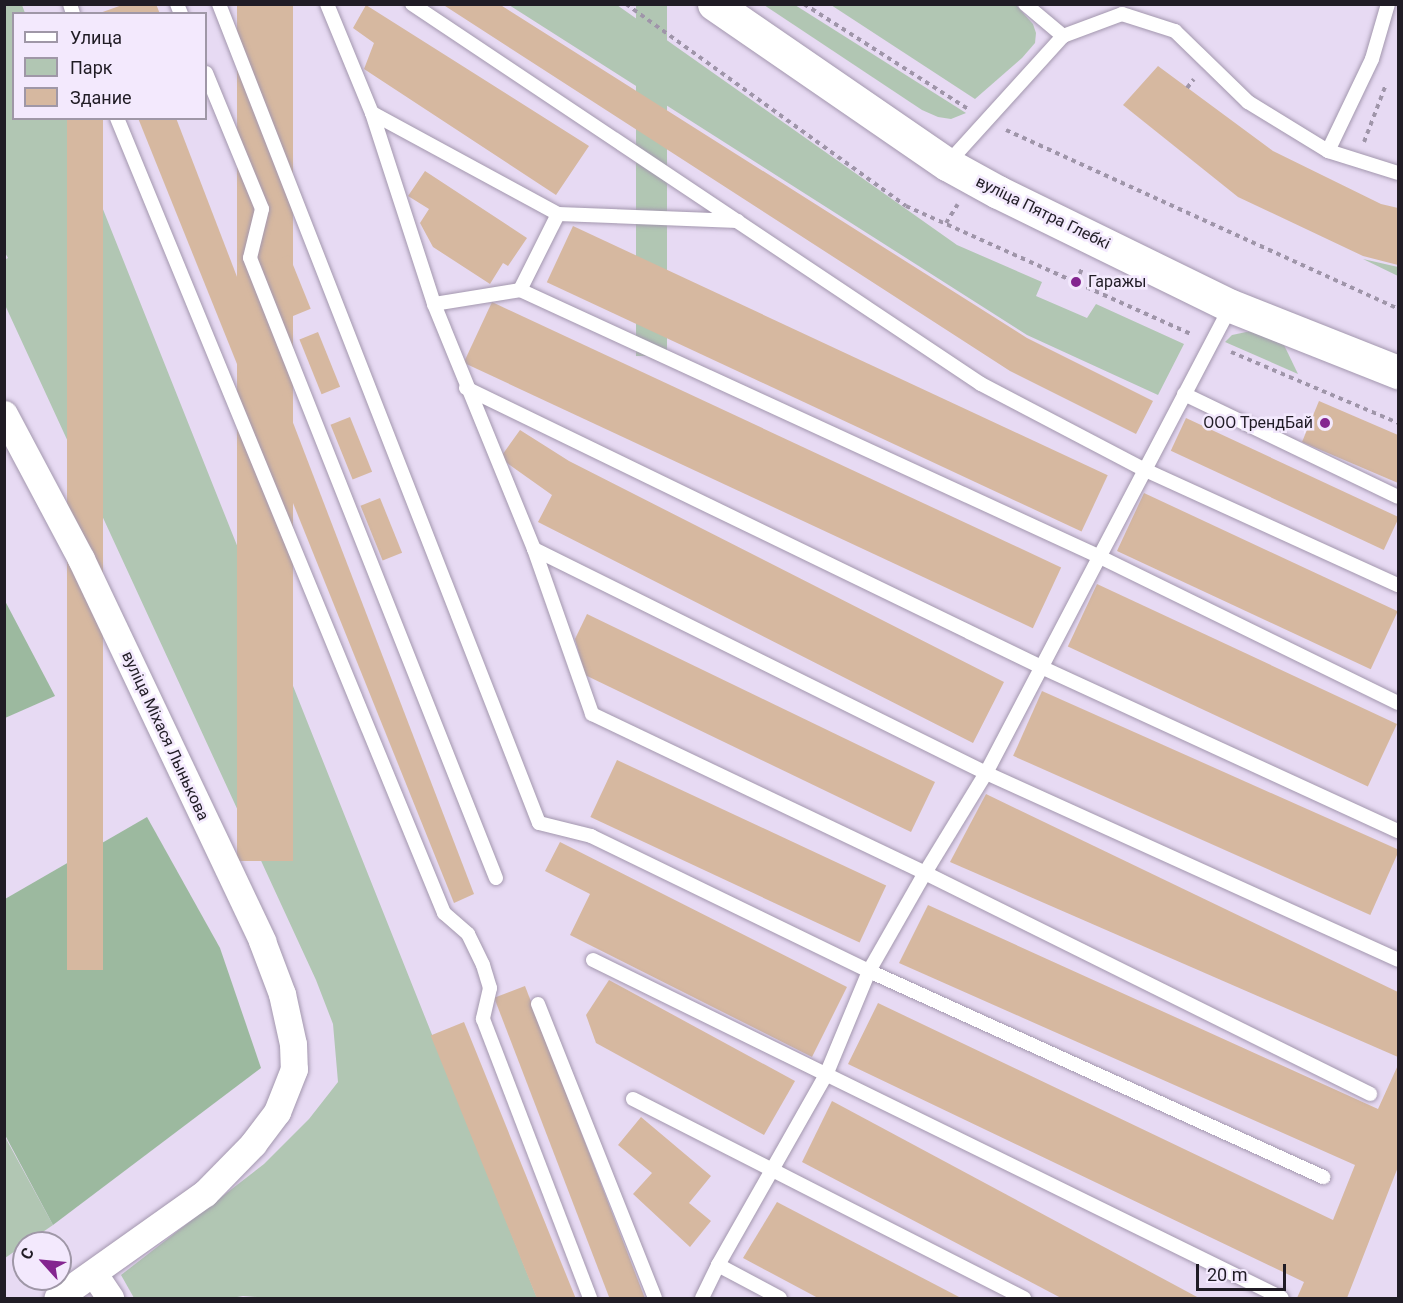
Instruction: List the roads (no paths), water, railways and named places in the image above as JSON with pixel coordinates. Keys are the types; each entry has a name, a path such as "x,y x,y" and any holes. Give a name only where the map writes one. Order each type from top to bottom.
{"main road":[{"name":"вуліца Пятра Глебкі","path":"714,4 947,164 998,192 1231,306 1398,372"}],"street":[{"name":"вуліца Міхася Лынькова","path":"4,414 81,559 262,941 282,994 293,1044 294,1069 277,1112 253,1144 205,1193 94,1274"},
{"path":"57,1299 94,1274 110,1299"}],"lane":[{"path":"219,4 539,823 591,836 870,971 1324,1177"},
{"path":"327,4 372,113 434,304 466,388 534,549 592,714 925,873 1370,1094"},
{"path":"412,4 981,384 1143,469 1398,585"},
{"path":"1025,4 1063,36"},
{"path":"1328,151 1372,59 1388,4"},
{"path":"947,164 1063,36 1123,9 1175,31 1248,102 1328,151 1398,173"},
{"path":"207,75 262,209 250,258 496,878"},
{"path":"372,113 558,214 738,221"},
{"path":"118,120 444,913 468,934 483,965 490,988 483,1019 590,1299"},
{"path":"520,290 558,214"},
{"path":"434,304 520,290 1098,556 1398,703"},
{"path":"702,1299 718,1265 774,1171 826,1075 870,971 925,873 986,773 1143,469 1231,306"},
{"path":"466,388 1041,667 1398,831"},
{"path":"1184,394 1398,497"},
{"path":"534,549 986,773 1398,960"},
{"path":"593,960 1282,1298"},
{"path":"538,1004 655,1299"},
{"path":"633,1099 1024,1299"},
{"path":"718,1265 780,1299"}],"place":[{"name":"Гаражы","path":"1076,282"},
{"name":"ООО ТрендБай","path":"1325,423"}]}
